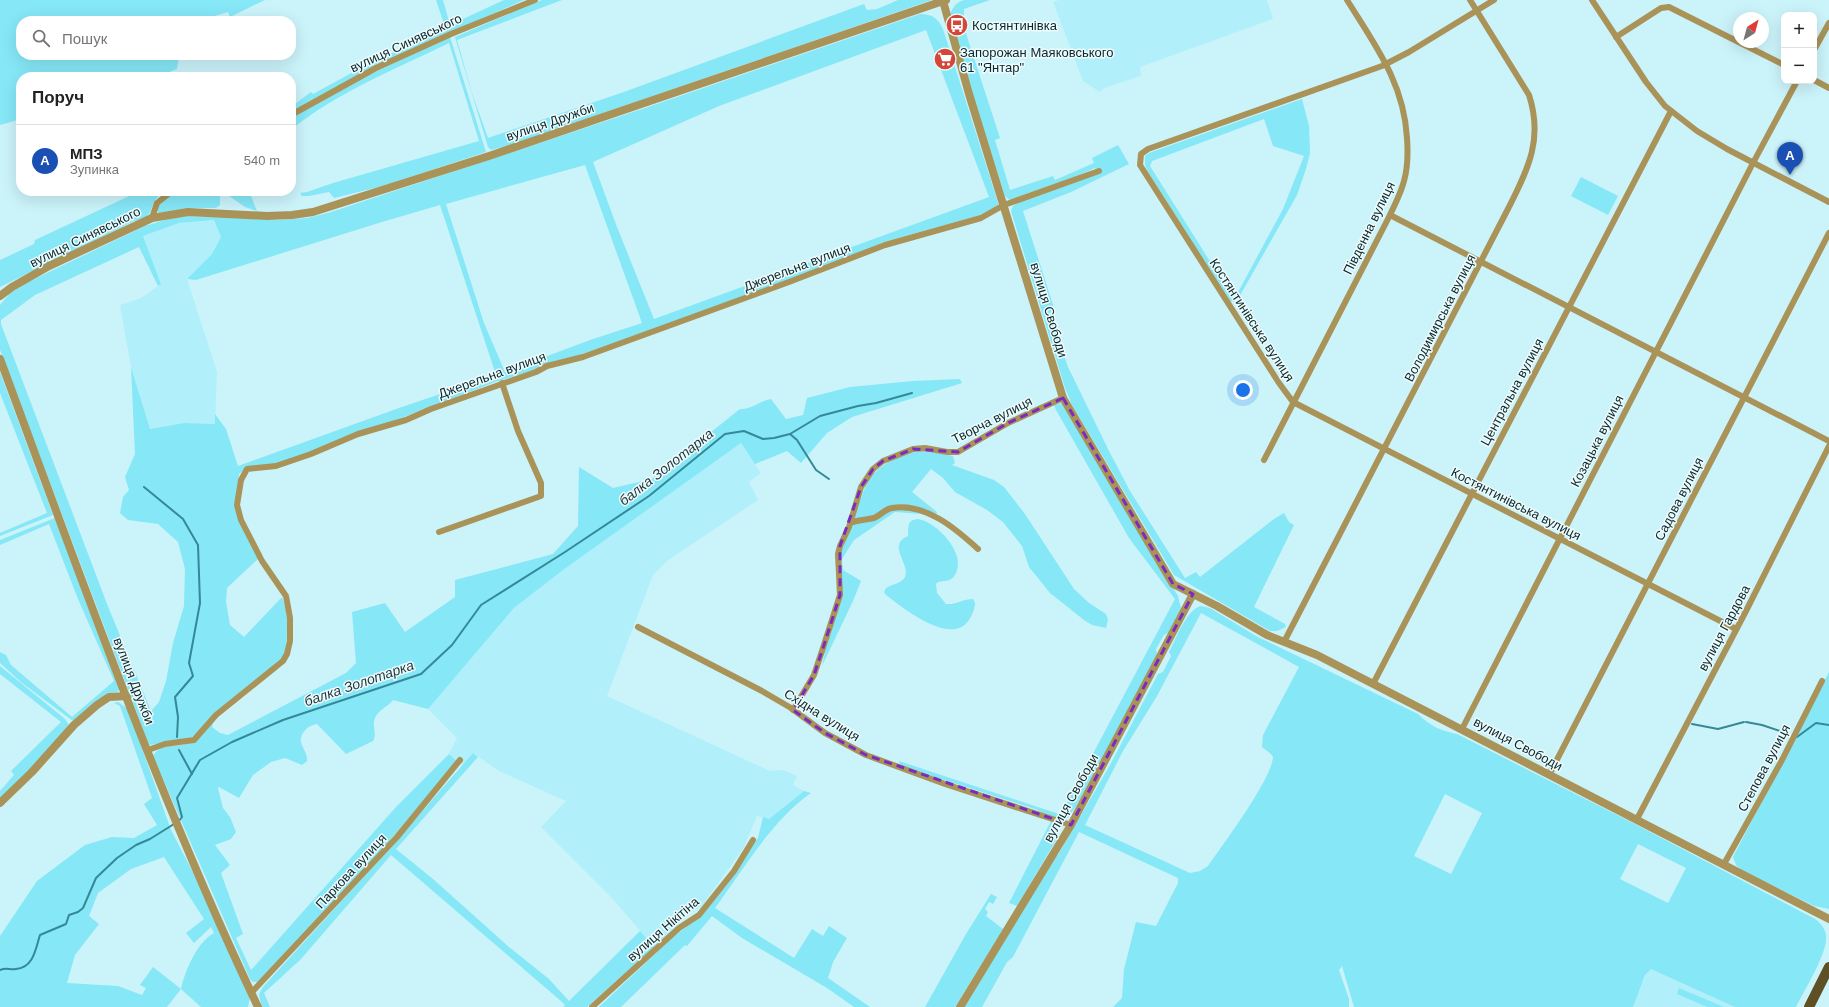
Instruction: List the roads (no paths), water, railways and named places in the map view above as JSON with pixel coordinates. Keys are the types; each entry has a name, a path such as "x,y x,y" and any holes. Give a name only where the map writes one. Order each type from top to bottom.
{"main road":[{"path":"1809,1007 1829,967"}],"street":[{"name":"вулиця Синявського","path":"296,112 376,68 451,34 535,0"},
{"name":"вулиця Свободи","path":"944,0 969,94 1063,398 1173,584 1194,594 1259,631 1317,655 1829,919"},
{"name":"вулиця Дружби","path":"152,218 188,212 267,216 313,212 496,153 944,0"},
{"name":"Південна вулиця","path":"1264,460 1390,215 1404,180 1408,148 1406,122 1401,100 1387,64 1347,0"},
{"name":"Володимирська вулиця","path":"1284,642 1481,262 1526,173 1531,159 1535,132 1534,111 1525,87 1470,0"},
{"name":"Костянтинівська вулиця","path":"1494,0 1387,64 1148,149 1143,152 1140,157 1142,168 1279,383 1294,402 1736,629"},
{"path":"1592,0 1657,97 1671,111 1708,138 1829,202"},
{"path":"1616,37 1661,8 1669,7 1781,63"},
{"path":"1815,48 1829,23"},
{"path":"1817,82 1829,88"},
{"name":"Козацька вулиця","path":"1462,729 1559,538 1795,84"},
{"name":"Центральна вулиця","path":"1373,684 1570,308 1671,111"},
{"name":"Джерельна вулиця","path":"148,750 166,744 190,741 197,738 216,715 283,661 288,654 290,641 290,618 286,596 262,561 241,520 238,505 241,480 244,470 276,466 311,454 358,434 406,420 431,409 536,372 547,366 584,357 885,245 981,218 1004,205 1099,171"},
{"name":"вулиця Синявського","path":"0,296 12,287 49,266 152,218 157,203 166,196"},
{"path":"1390,215 1829,441"},
{"name":"Садова вулиця","path":"1549,775 1829,233"},
{"name":"вулиця Дружби","path":"0,359 172,812 221,927 252,992 255,1006"},
{"path":"439,532 542,496 541,483 518,431 502,383"},
{"name":"Творча вулиця","path":"793,710 814,675 838,602 840,589 838,554 865,481 873,469 883,461 913,449 925,448 947,452 958,452 1008,422 1063,398"},
{"name":"вулиця Гардова","path":"1637,819 1829,446"},
{"path":"850,523 872,518 892,508 912,508 938,518 965,537 978,549"},
{"name":"вулиця Свободи","path":"960,1007 1071,825 1194,594"},
{"name":"Східна вулиця","path":"638,627 737,677 793,710 825,733 866,755 945,784 1071,825"},
{"name":"Степова вулиця","path":"1724,864 1782,760 1822,681"},
{"path":"0,803 32,772 74,725 97,705 109,697 127,696"},
{"name":"Паркова вулиця","path":"252,992 397,837 460,760"},
{"name":"вулиця Нікітіна","path":"592,1007 679,928 699,915 734,870 753,840"}],"waterway":[{"name":"балка Золотарка","path":"178,822 182,817 177,798 200,760 232,742 283,720 421,674 452,645 481,605 565,552 649,496 725,434 744,431 763,439 774,438 790,434 820,416 912,393"},
{"name":"балка Золотарка","path":"790,434 797,440 816,470 829,479"},
{"path":"144,487 183,519 198,545 200,603 189,663 193,676 175,697 178,717 177,737"},
{"path":"1692,724 1718,729 1744,722"},
{"path":"1746,722 1762,725 1783,732"},
{"path":"1797,737 1816,723 1829,725"},
{"path":"179,750 192,774"},
{"name":"балка Золотарка","path":"0,970 22,968 27,965 33,956 40,935 66,924 69,915 78,912 83,908 96,878 117,858 136,845 150,839 174,824"}],"place":[{"name":"Костянтинівка","path":"957,25"},
{"name":"Запорожан Маяковського 61 \"Янтар\"","path":"945,59"},
{"name":"МПЗ","path":"1790,175"}]}
